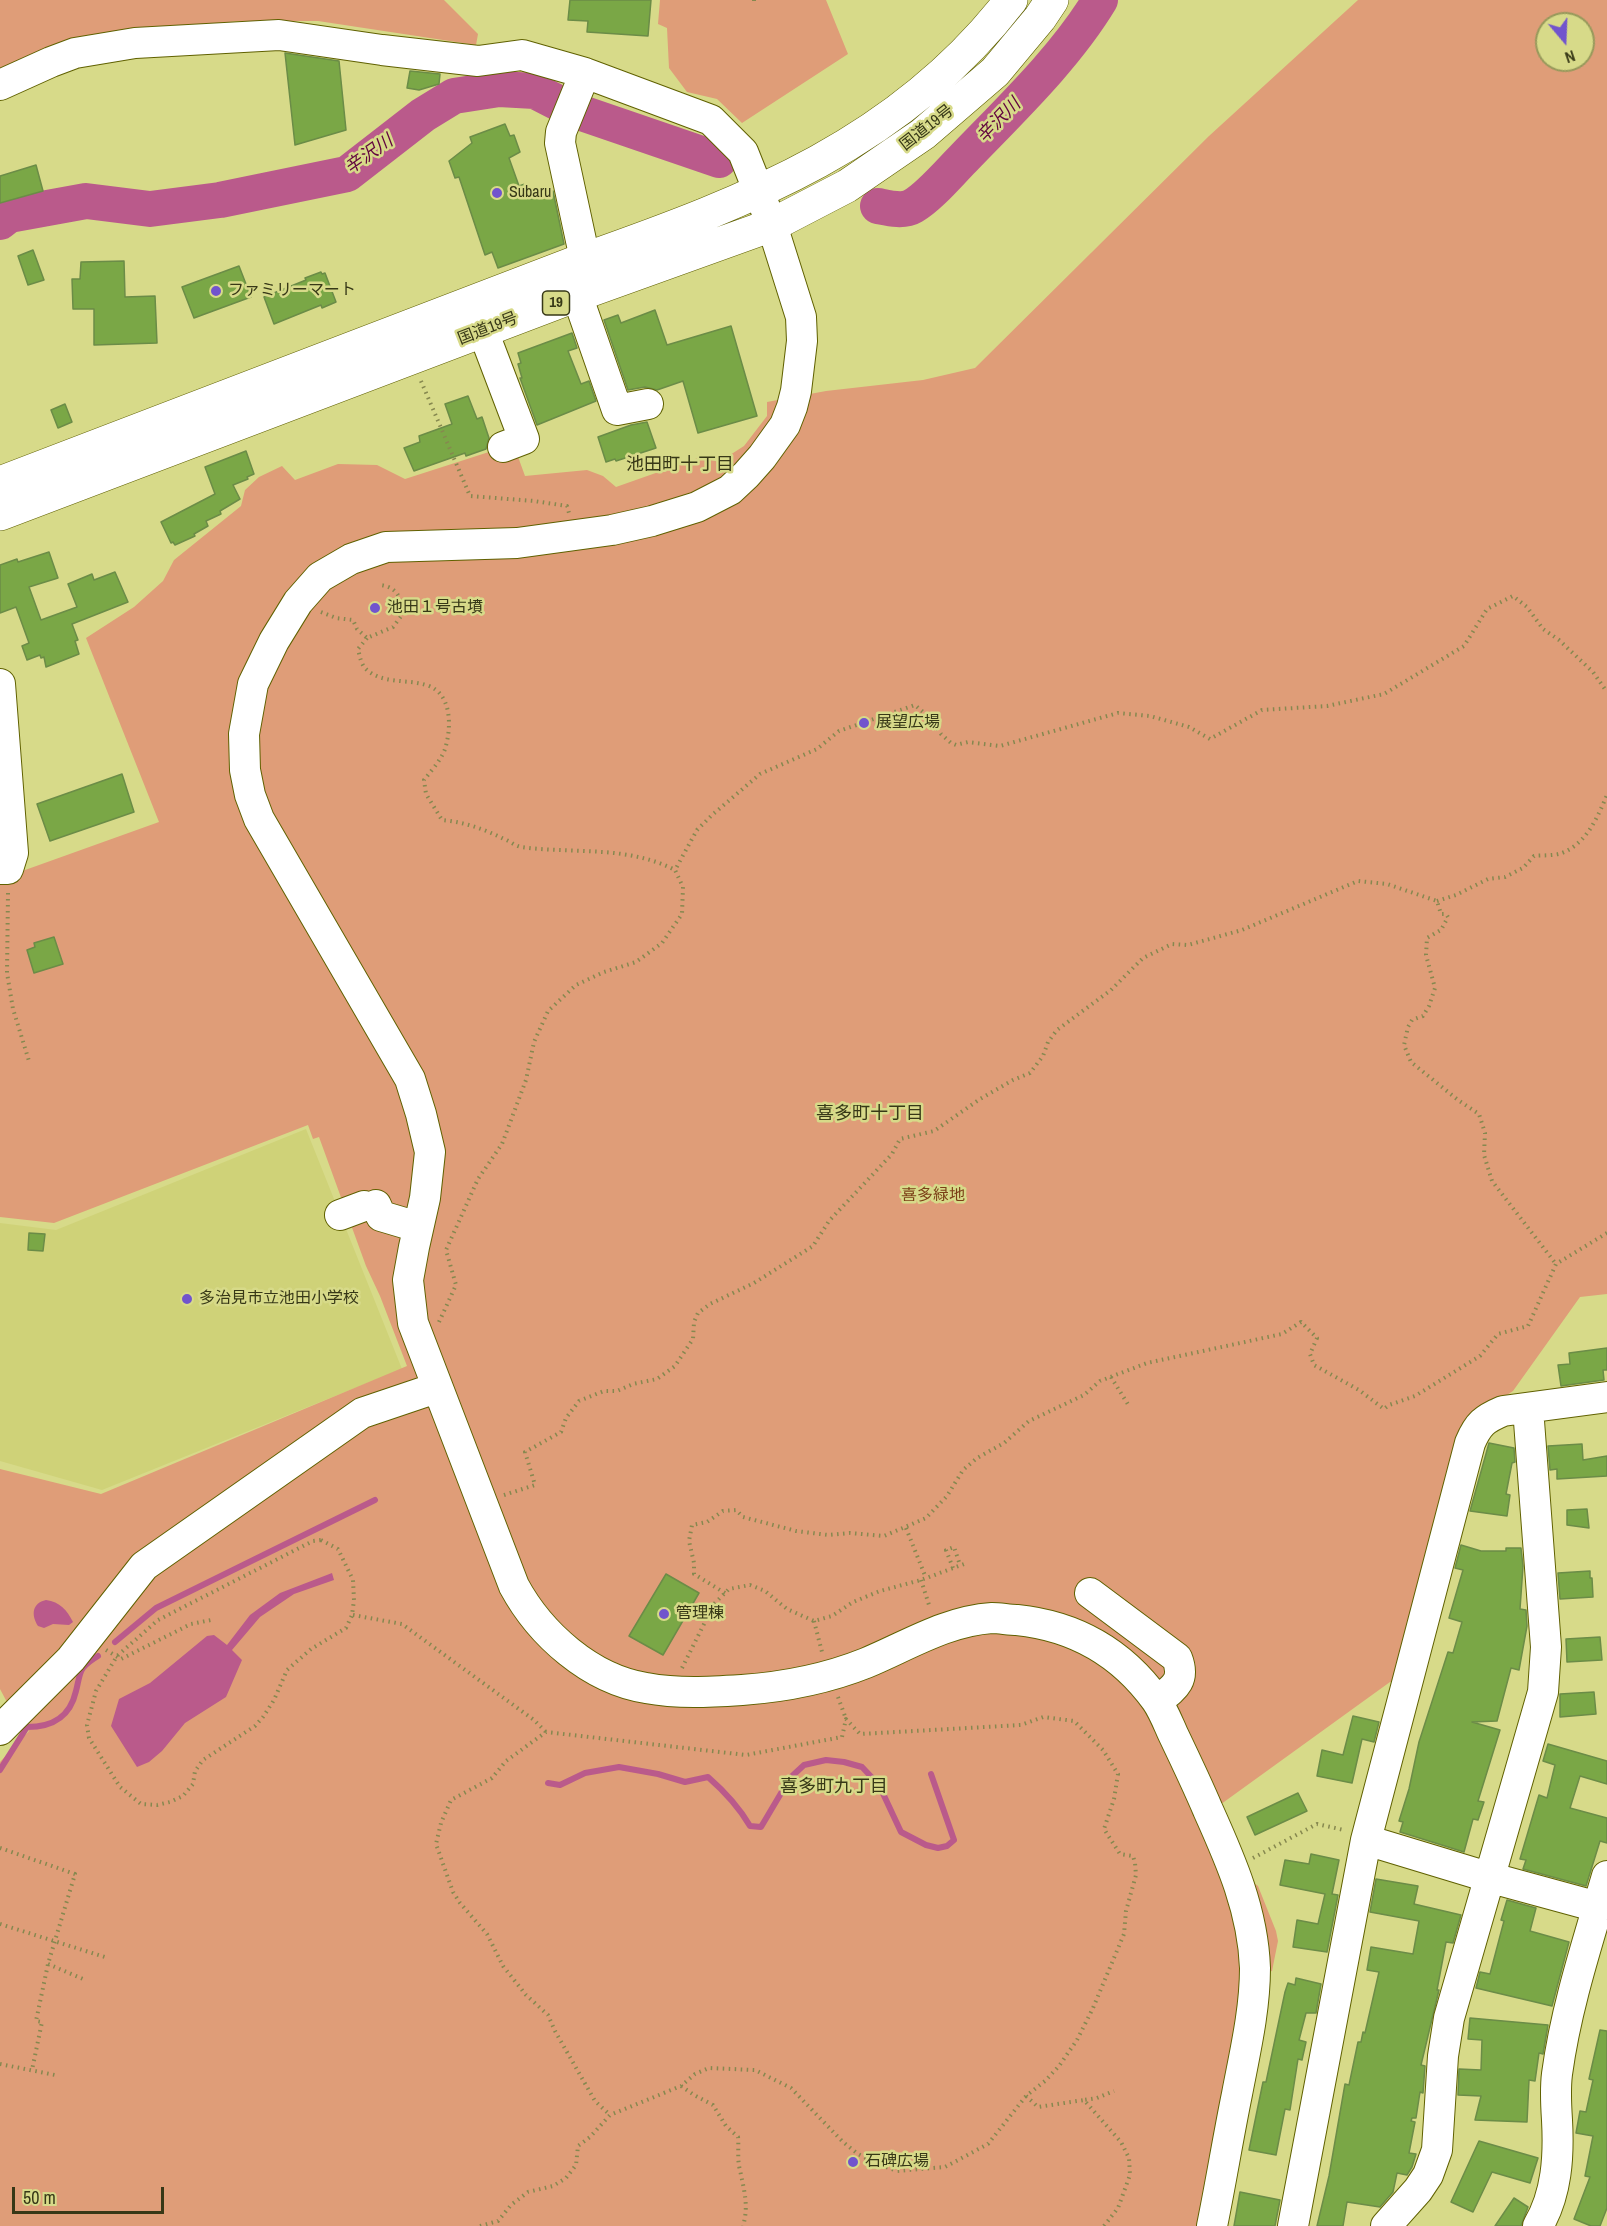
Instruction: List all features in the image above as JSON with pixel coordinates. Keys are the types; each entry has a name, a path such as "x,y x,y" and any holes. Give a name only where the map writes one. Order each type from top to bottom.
{"highway":[{"name":"国道19号","path":"0,483 585,259 666,231 759,192 857,141 911,102 962,57 1011,0"},
{"name":"国道19号","path":"0,514 577,295 772,225 847,186 923,134 995,72 1052,0"}],"street":[{"path":"0,85 75,53 135,44 279,34 382,50 478,61 522,55 582,81 711,120 743,152 772,225 801,317 802,341 796,391 785,425 762,457 730,490 697,507 652,521 612,530 517,543 386,547 351,558 320,577 304,594 274,641 253,684 244,734 245,770 250,795 259,819 410,1079 430,1152 425,1198 408,1280 413,1323 503,1560 525,1607 543,1628 590,1666 615,1679 644,1688 701,1693 769,1688 821,1678 866,1663 921,1637 955,1625 993,1618 1043,1623 1077,1634 1103,1649 1127,1667 1157,1701 1234,1868 1247,1908 1255,1966 1254,2004 1212,2226"},
{"path":"582,81 561,132 560,143 585,259"},
{"path":"577,295 617,410 648,404"},
{"path":"483,331 524,439 503,447"},
{"path":"0,684 2,740 13,853 4,869"},
{"path":"360,1209 418,1227"},
{"path":"0,1730 71,1659 144,1566 362,1413 436,1388"},
{"path":"1293,2226 1366,1840 1470,1443 1476,1428 1489,1417 1503,1411 1607,1397"},
{"path":"1386,2226 1423,2183 1437,2150 1443,2056 1449,2018 1543,1692 1546,1667 1528,1408"},
{"path":"1090,1593 1177,1658 1180,1677 1175,1687 1157,1701"},
{"path":"1366,1840 1598,1907"},
{"path":"1538,2226 1552,2193 1556,2174 1556,2076 1563,2041 1607,1876"}],"path":[{"path":"411,359 470,496 567,506"},
{"path":"380,585 394,589 400,598 402,615 393,627 368,638 358,650 363,666 368,672 437,689 446,703 449,717 445,750 424,780 426,794 442,820 457,821 479,828 518,846 555,851 600,850 661,863 675,870 683,886 682,914 662,943 636,963 604,972 576,985 548,1011 534,1042 526,1080 502,1144 478,1179 446,1250 456,1285 438,1325"},
{"path":"675,870 697,830 760,774 817,749 839,731 915,705 931,719 941,734 956,745 968,742 1000,746 1118,713 1150,716 1189,726 1210,739 1263,710 1327,706 1384,694 1464,646 1486,609 1513,596 1527,607 1543,629 1559,640 1593,672 1607,692"},
{"path":"336,618 353,620 357,629 368,638"},
{"path":"503,1495 535,1485 525,1452 561,1432 566,1418 579,1401 604,1391 617,1391 657,1379 675,1366 693,1339 694,1322 698,1313 710,1304 754,1283 813,1246 829,1221 892,1154 900,1139 934,1131 980,1099 1030,1073 1043,1056 1048,1042 1058,1030 1111,990 1143,958 1172,944 1188,945 1242,930 1358,880 1387,884 1437,901 1456,895 1488,879 1505,877 1523,868 1534,856 1561,853 1584,838 1598,816 1607,795"},
{"path":"4,869 8,973 13,1009 29,1061"},
{"path":"1437,901 1441,914 1449,917 1441,930 1427,938 1426,955 1435,988 1423,1016 1412,1020 1408,1027 1404,1045 1411,1062 1479,1114 1485,1133 1484,1155 1492,1181 1556,1264"},
{"path":"725,1593 694,1574 694,1563 688,1541 692,1525 707,1522 723,1510 736,1510 743,1517 796,1531 828,1535 850,1533 884,1536 926,1518 947,1496 963,1470 976,1458 1004,1443 1029,1421 1084,1395 1100,1381 1147,1363 1282,1334 1301,1322 1317,1338 1310,1354 1314,1365 1359,1390 1384,1409 1415,1396 1480,1356 1498,1334 1528,1326 1556,1264 1607,1233"},
{"path":"1111,1377 1129,1406"},
{"path":"906,1528 923,1579 925,1593"},
{"path":"321,1540 338,1549 353,1580 352,1615 346,1629 310,1649 287,1670 274,1700 255,1726 203,1760 195,1771 192,1784 183,1796 157,1805 141,1804 129,1796 110,1772 89,1738 87,1725 96,1691 117,1656 158,1620 313,1541 321,1540"},
{"path":"675,1692 677,1678 714,1604 729,1589 750,1585 765,1591 787,1609 814,1621 831,1616 853,1602 880,1591 963,1565 954,1547 946,1550 953,1568"},
{"path":"352,1615 402,1624 534,1720 546,1732 746,1755 842,1737 846,1719"},
{"path":"87,1639 121,1659 191,1624 211,1620"},
{"path":"814,1621 826,1662"},
{"path":"480,2226 498,2221 511,2205 528,2192 553,2186 566,2178 576,2165 578,2146 590,2137 610,2115 681,2086 695,2074 709,2068 755,2070 791,2088 843,2142 858,2154 878,2164 897,2170 945,2168 988,2144 1026,2096 1045,2081 1077,2040 1124,1934 1126,1911 1136,1875 1136,1863 1133,1856 1120,1854 1104,1829 1118,1778 1114,1765 1103,1750 1074,1721 1062,1719 1043,1717 1021,1725 860,1734 846,1719 837,1694"},
{"path":"546,1732 506,1761 492,1778 451,1800 441,1823 436,1844 453,1892 460,1903 487,1934 502,1966 526,1995 548,2015 595,2101 610,2115"},
{"path":"1234,1868 1317,1824 1356,1834 1366,1840"},
{"path":"0,1848 75,1874 48,1964 36,2021 42,2022 32,2070"},
{"path":"0,1924 108,1958"},
{"path":"48,1964 82,1979"},
{"path":"0,2064 55,2075"},
{"path":"681,2086 714,2105 726,2126 738,2137 739,2168 747,2209 743,2226"},
{"path":"1026,2096 1038,2107 1098,2098 1114,2091"},
{"path":"1084,2100 1121,2142 1129,2158 1130,2175 1118,2208 1104,2226"}],"shaded area":[{"name":"多治見市立池田小学校","path":"306,1129 402,1369 102,1490 0,1461 0,1223 56,1230"},
{"path":"332,1573 334,1580 294,1594 260,1617 232,1650 242,1660 226,1697 185,1723 162,1751 149,1762 137,1767 111,1726 119,1699 150,1683 207,1636 214,1635 227,1645 250,1615 280,1593"},
{"path":"46,1600 62,1607 73,1622 69,1625 53,1624 44,1628 38,1626 34,1618 34,1610 38,1604"}],"green space":[{"path":"0,0 444,0 478,34 476,45 318,21 240,21 124,31 0,76"},
{"path":"660,0 826,0 848,54 742,123 717,99 687,92 669,68 667,28 658,24"},
{"name":"喜多緑地","path":"1358,0 1607,0 1607,1294 1580,1297 1513,1391 1495,1403 1399,1682 1390,1682 1217,1807 1256,1921 1217,2226 0,2226 0,1762 29,1731 17,1721 0,1689 0,1469 101,1494 407,1366 366,1266 319,1137 313,1139 308,1125 54,1223 0,1217 0,879 159,822 86,638 134,607 163,581 174,560 241,506 245,490 259,477 282,466 295,480 338,464 377,465 405,479 492,451 499,461 517,454 525,476 587,470 603,476 616,487 701,457 719,462 744,446 767,416 767,402 826,391 923,380 975,368 1209,136"},
{"path":"1254,1883 1258,1886 1278,1941 1272,1971 1264,1973 1253,1888"}],"building":[{"path":"570,0 651,0 648,36 587,32 588,21 568,20"},
{"path":"285,53 339,61 346,130 295,145"},
{"path":"410,71 440,74 439,84 419,90 407,88"},
{"name":"Subaru","path":"505,124 510,136 514,135 520,152 509,158 519,186 525,184 531,199 553,191 564,244 498,268 492,252 485,255 459,177 455,178 449,161 472,143 470,137"},
{"path":"36,165 43,191 0,203 0,176"},
{"path":"33,250 44,280 28,285 18,256"},
{"path":"124,261 125,297 155,296 157,343 94,345 94,309 73,309 72,279 80,279 81,262"},
{"name":"ファミリーマート","path":"239,266 251,297 194,318 182,287"},
{"path":"321,272 325,273 336,302 322,308 321,305 274,324 264,297"},
{"path":"655,310 667,345 731,326 757,416 698,433 683,381 657,390 645,387 628,390 604,320 618,315 621,323"},
{"path":"572,333 577,348 568,351 581,384 589,381 596,401 537,425 520,378 522,378 518,364 521,363 518,353"},
{"path":"468,396 477,419 482,417 489,438 486,449 466,456 465,453 414,471 404,448 420,442 419,436 452,424 445,404"},
{"path":"65,404 72,422 58,428 51,410"},
{"path":"647,422 656,448 606,462 598,437 631,425"},
{"path":"246,451 254,474 233,485 240,499 220,511 221,514 206,521 208,526 194,534 195,536 175,545 171,543 161,522 215,494 205,467"},
{"path":"49,552 58,578 29,587 41,620 77,607 68,584 92,574 94,580 115,572 128,602 72,624 78,640 75,641 79,654 46,667 44,657 41,658 40,655 27,660 22,646 29,643 16,607 0,613 0,565"},
{"path":"122,774 134,812 50,841 37,804"},
{"path":"54,937 63,964 34,973 27,950 35,947 34,943"},
{"path":"29,1233 45,1234 43,1251 28,1250"},
{"path":"1607,1348 1607,1370 1603,1370 1604,1380 1561,1386 1558,1365 1570,1364 1569,1353"},
{"path":"1489,1443 1514,1448 1515,1462 1512,1463 1506,1494 1510,1495 1507,1516 1470,1511"},
{"path":"1582,1444 1583,1460 1607,1456 1607,1476 1557,1479 1557,1469 1550,1470 1548,1446"},
{"path":"1587,1509 1589,1528 1567,1525 1567,1510"},
{"path":"1461,1545 1481,1551 1506,1551 1506,1548 1521,1548 1523,1566 1520,1609 1526,1610 1527,1626 1519,1670 1511,1668 1497,1721 1472,1722 1500,1730 1478,1801 1484,1802 1478,1820 1473,1819 1464,1852 1400,1832 1403,1822 1399,1821 1409,1789 1419,1742 1448,1652 1453,1653 1462,1622 1449,1618 1463,1570 1455,1568"},
{"path":"1590,1571 1593,1597 1560,1599 1558,1573"},
{"name":"管理棟","path":"666,1574 699,1593 663,1655 629,1636"},
{"path":"1600,1637 1602,1660 1567,1662 1566,1639"},
{"path":"1594,1692 1596,1714 1560,1717 1560,1694"},
{"path":"1353,1716 1379,1722 1374,1742 1362,1739 1352,1783 1317,1776 1322,1750 1343,1755"},
{"path":"1548,1744 1607,1761 1607,1784 1580,1776 1570,1808 1607,1818 1607,1843 1600,1841 1586,1886 1523,1869 1526,1860 1520,1859 1539,1795 1547,1798 1555,1765 1543,1761"},
{"path":"1298,1793 1307,1811 1255,1835 1247,1817"},
{"path":"1311,1854 1339,1860 1332,1894 1338,1895 1327,1952 1293,1947 1297,1920 1318,1924 1325,1894 1280,1885 1285,1860 1309,1864"},
{"path":"1376,1879 1418,1886 1414,1904 1461,1915 1453,1943 1446,1942 1437,1990 1439,1990 1421,2065 1425,2066 1423,2093 1420,2092 1416,2118 1412,2118 1411,2121 1415,2122 1409,2153 1416,2154 1412,2167 1407,2175 1397,2173 1393,2192 1380,2207 1347,2202 1343,2226 1317,2226 1329,2176 1345,2084 1349,2085 1358,2042 1361,2042 1363,2032 1365,2033 1379,1972 1367,1970 1371,1947 1413,1954 1419,1921 1370,1912"},
{"path":"1507,1900 1536,1908 1530,1931 1569,1942 1552,2006 1476,1988 1480,1972 1490,1974"},
{"path":"1296,1978 1321,1984 1316,2013 1306,2013 1299,2040 1306,2042 1302,2060 1298,2059 1290,2110 1285,2109 1276,2155 1249,2150 1285,1992 1288,1983 1295,1985"},
{"path":"1470,2018 1548,2025 1543,2054 1539,2053 1535,2081 1529,2080 1527,2122 1475,2120 1481,2096 1458,2095 1459,2069 1481,2070 1482,2040 1468,2039"},
{"path":"1600,2030 1607,2031 1607,2208 1600,2226 1591,2226 1574,2219 1590,2177 1585,2176 1593,2136 1576,2133 1580,2111 1586,2112 1593,2080 1589,2079"},
{"path":"1479,2141 1538,2158 1530,2183 1492,2172 1473,2212 1451,2202"},
{"path":"1240,2192 1280,2200 1275,2226 1234,2226"},
{"path":"1514,2198 1528,2207 1521,2226 1495,2226"}],"waterway":[{"name":"辛沢川","path":"878,206 896,209 909,208 932,191 1054,63 1100,0"},
{"name":"辛沢川","path":"0,222 9,215 86,201 150,209 220,200 347,174 423,115 454,96 499,89 535,91 570,109 719,160"},
{"path":"115,1642 156,1608 375,1500"},
{"path":"0,1770 27,1727 45,1725 65,1714 73,1700 82,1670 98,1656"},
{"path":"548,1783 560,1785 585,1773 619,1767 658,1774 685,1782 708,1777 731,1800 750,1826 761,1827 790,1778 804,1765 826,1760 844,1762 862,1767 879,1785 901,1832 926,1845 938,1848 947,1846 954,1840 931,1774"}],"place":[{"name":"Subaru","path":"497,193"},
{"name":"ファミリーマート","path":"216,291"},
{"name":"池田１号古墳","path":"375,608"},
{"name":"展望広場","path":"864,723"},
{"name":"多治見市立池田小学校","path":"187,1299"},
{"name":"管理棟","path":"664,1614"},
{"name":"石碑広場","path":"853,2162"}],"district":[{"name":"池田町十丁目","path":"680,465"},
{"name":"喜多町十丁目","path":"870,1114"},
{"name":"喜多町九丁目","path":"834,1787"}]}
